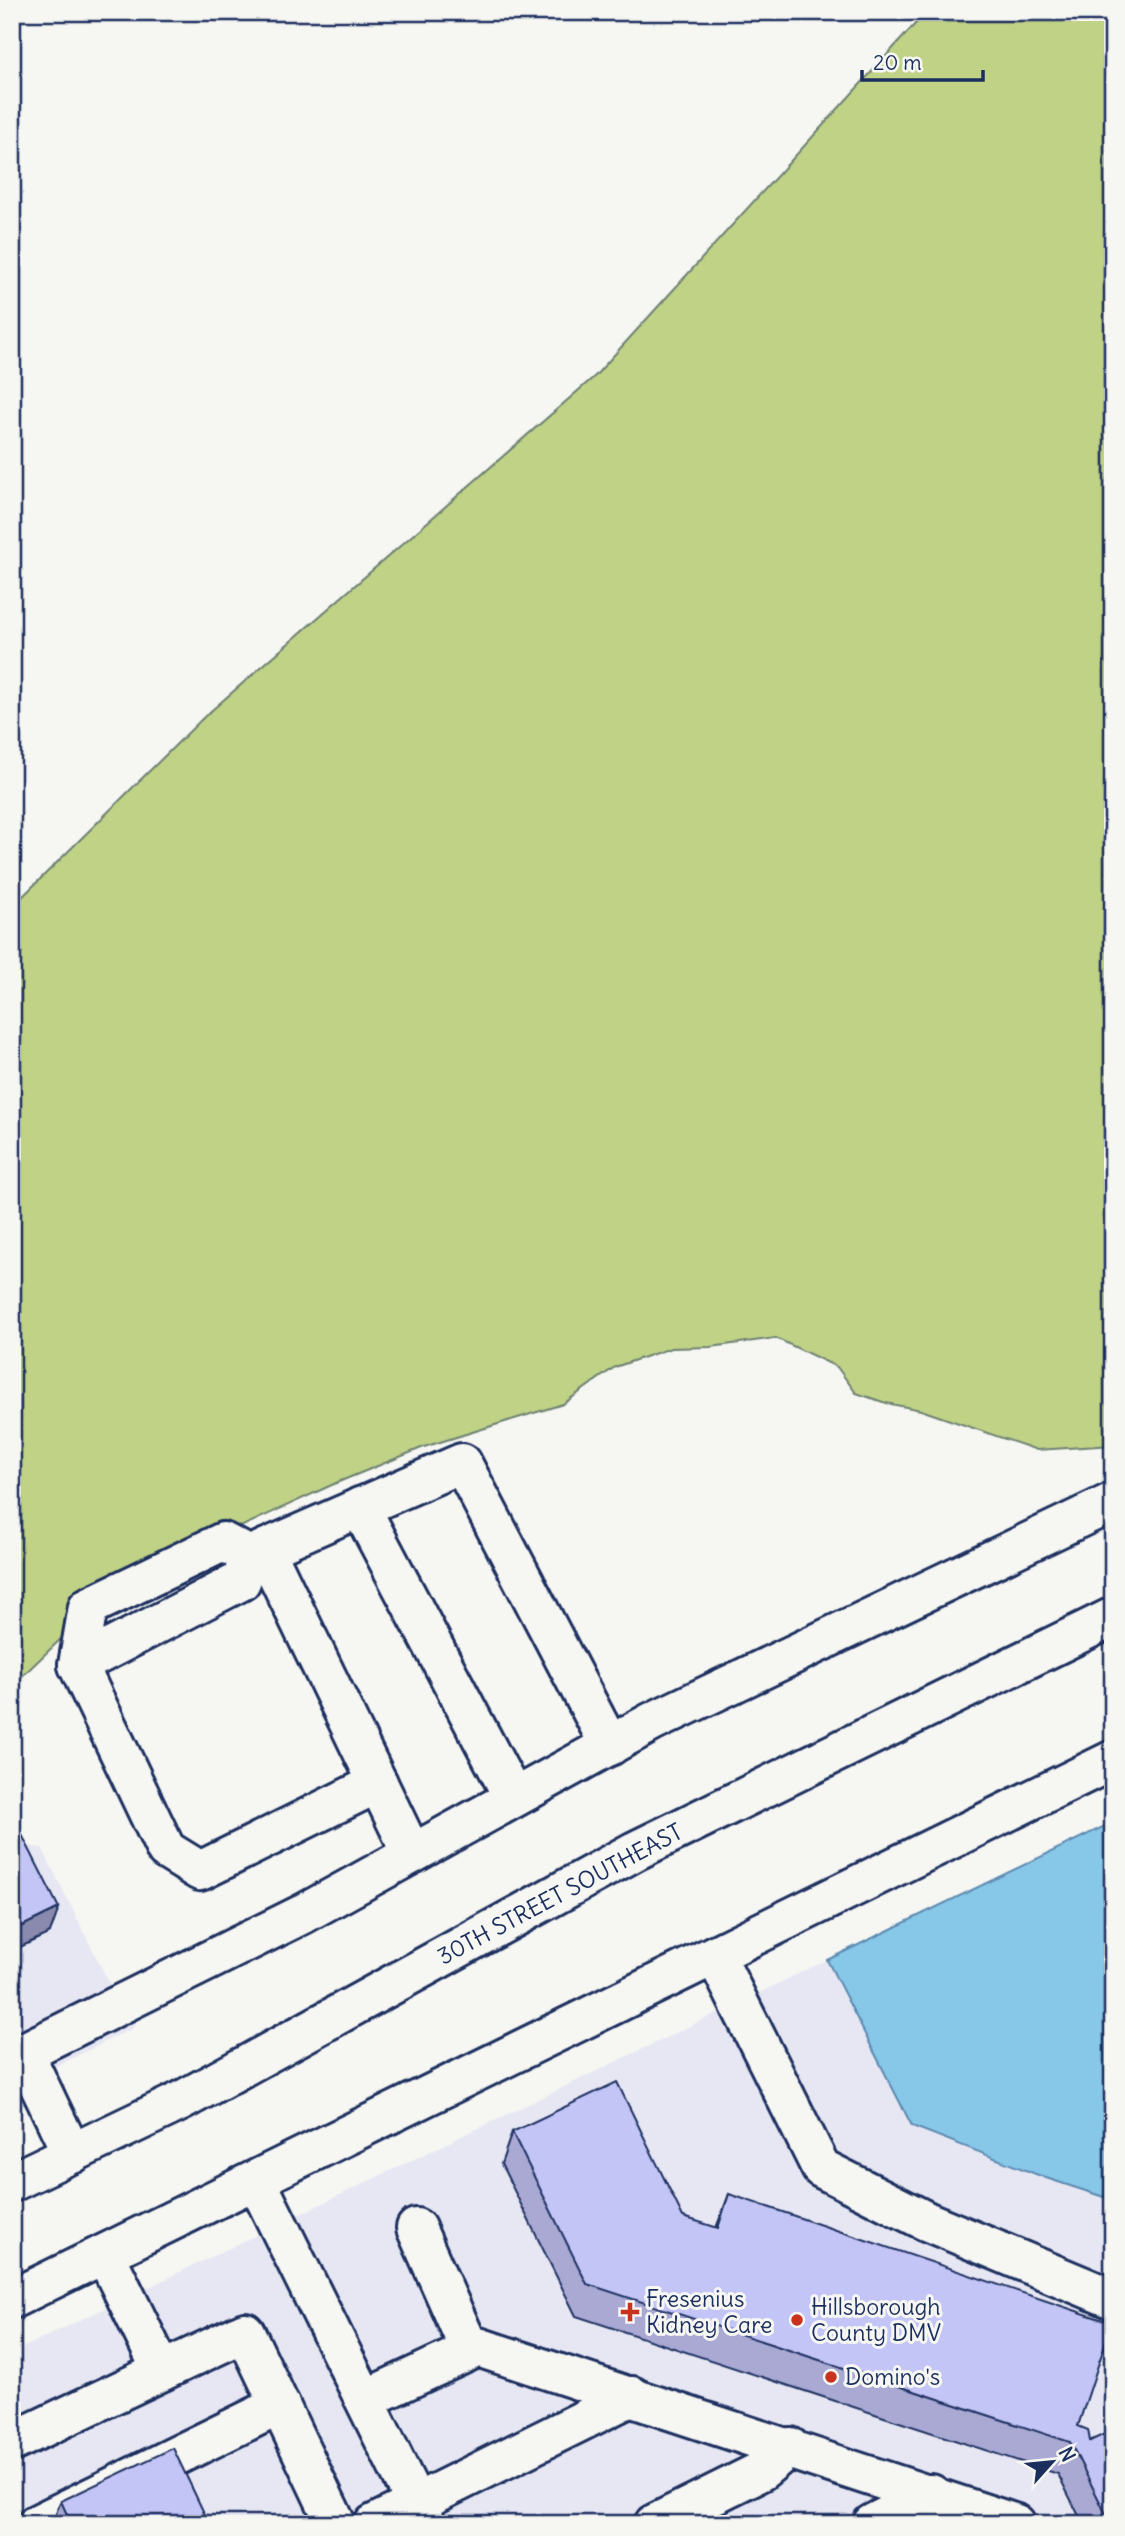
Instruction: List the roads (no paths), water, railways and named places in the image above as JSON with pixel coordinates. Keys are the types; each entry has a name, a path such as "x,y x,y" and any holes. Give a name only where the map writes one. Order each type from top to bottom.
{"street":[{"path":"378,1783 200,1871 166,1850 78,1665 88,1607 223,1542 258,1553 462,1463 610,1746"},
{"path":"72,2154 18,2055 303,1914 652,1722 1113,1502"},
{"path":"360,1507 513,1797"},
{"path":"258,1553 412,1854"},
{"name":"30TH STREET SOUTHEAST","path":"12,2182 181,2101 635,1851 1113,1617"},
{"path":"12,2299 1113,1760"},
{"path":"715,1955 821,2168 926,2221 1113,2299"},
{"path":"256,2180 421,2514"},
{"path":"416,2228 470,2350"},
{"path":"105,2254 162,2371"},
{"path":"12,2442 245,2332 336,2524"},
{"path":"366,2399 478,2347 790,2447 1016,2524"},
{"path":"374,2524 421,2514 632,2396"},
{"path":"37,2524 280,2405"},
{"path":"654,2524 761,2471 790,2447"},
{"path":"872,2524 931,2494"}],"water":[{"path":"1113,1822 1113,2200 1046,2178 912,2126 827,1960"}],"place":[{"name":"Fresenius Kidney Care","path":"630,2312"},
{"name":"Hillsborough County DMV","path":"797,2320"},
{"name":"Domino's","path":"831,2377"}]}
